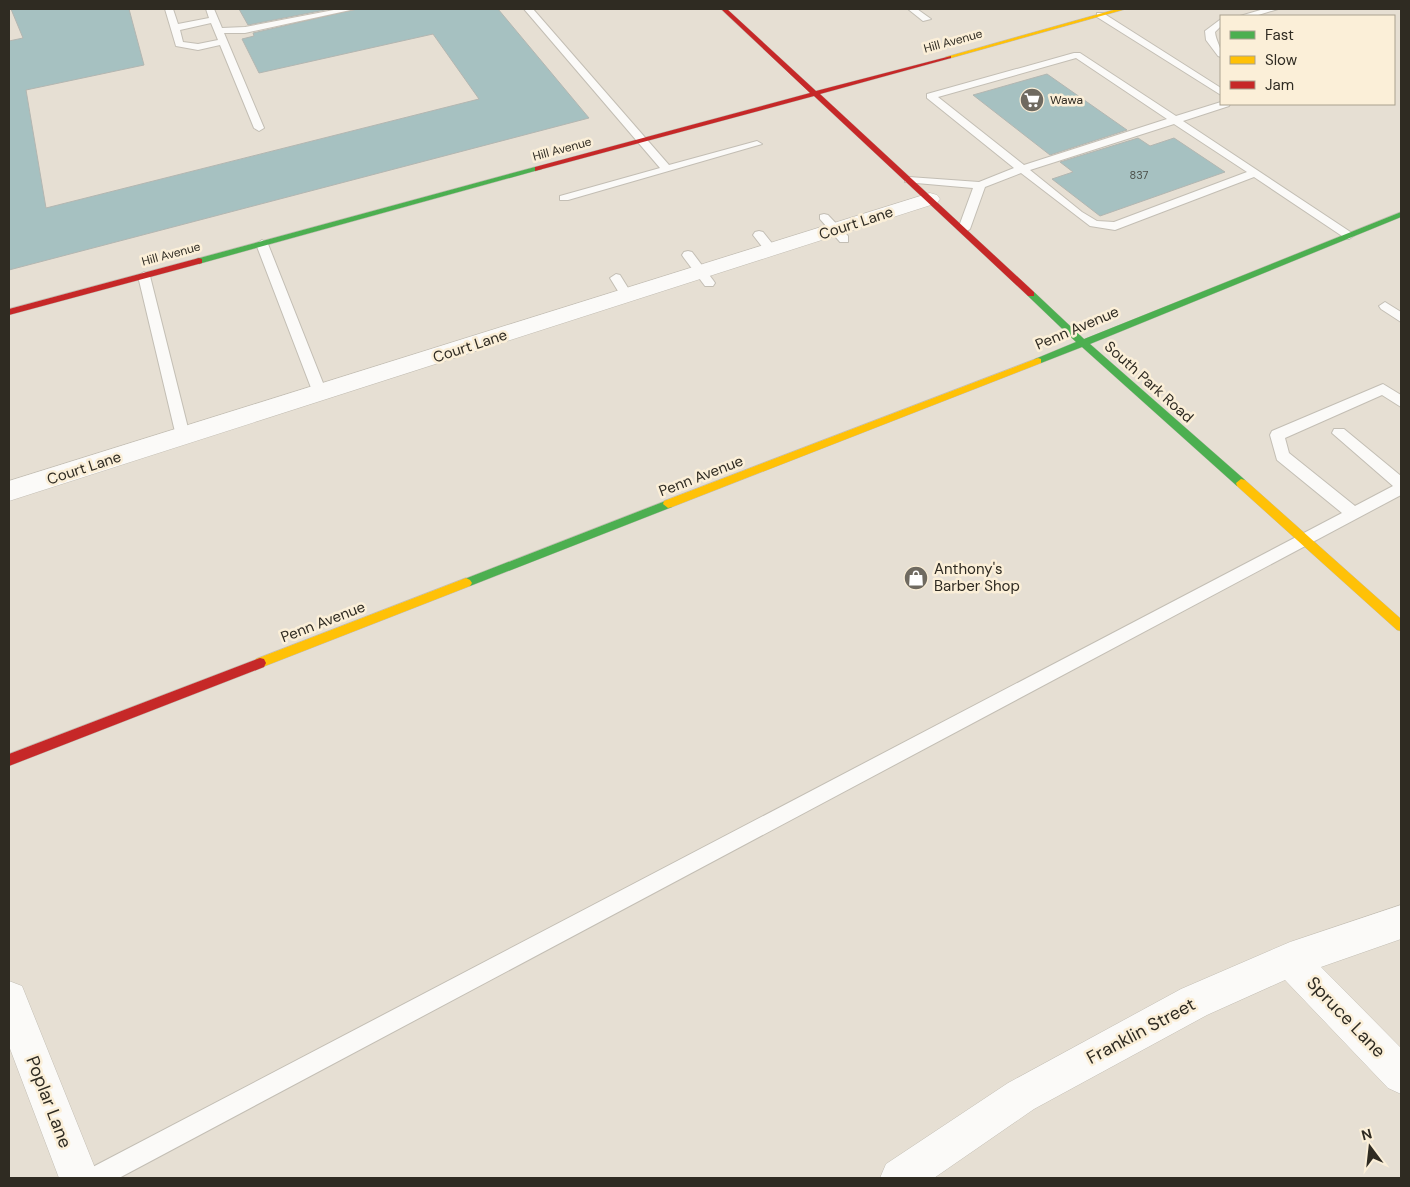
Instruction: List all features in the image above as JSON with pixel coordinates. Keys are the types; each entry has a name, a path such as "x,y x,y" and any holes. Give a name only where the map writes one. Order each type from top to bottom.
{"street":[{"name":"South Park Road","path":"724,9 818,93 1082,342 1304,542 1401,626"},
{"name":"Hill Avenue","path":"9,312 643,141 1122,9"},
{"name":"Court Lane","path":"9,492 320,393 621,287 699,270 930,199"},
{"name":"Penn Avenue","path":"9,760 992,379 1401,214"},
{"name":"Franklin Street","path":"900,1178 1021,1096 1194,1002 1290,960 1401,922"},
{"name":"Spruce Lane","path":"1290,960 1401,1075"},
{"name":"Poplar Lane","path":"9,998 78,1178"}],"lane":[{"path":"168,9 179,44 186,47 198,47 223,42"},
{"path":"210,9 259,128"},
{"path":"231,29 241,21 301,9"},
{"path":"220,31 231,29 245,30 351,9"},
{"path":"528,9 666,168"},
{"path":"912,9 926,19"},
{"path":"1249,15 1274,9"},
{"path":"1100,15 1220,91"},
{"path":"174,28 215,20"},
{"path":"1220,23 1210,31 1211,40 1220,53"},
{"path":"1255,173 1115,226 1094,224 1078,214 931,96 1077,55 1349,235"},
{"path":"909,180 980,185 1222,105"},
{"path":"564,198 757,144"},
{"path":"964,229 980,185"},
{"path":"262,244 320,393"},
{"path":"144,276 183,436"},
{"path":"1385,306 1401,318"},
{"path":"1354,514 1282,456 1277,436 1383,390 1401,402"},
{"path":"95,1178 1304,542 1401,486 1340,433"}],"building":[{"path":"11,9 129,9 144,65 26,90 46,208 479,99 433,34 259,73 242,39 254,36 253,33 357,9 498,9 589,118 9,270 9,41 23,38"},
{"path":"239,9 330,9 248,25"},
{"path":"1047,74 1127,130 1050,155 973,95"},
{"path":"1138,138 1150,146 1174,138 1225,172 1100,216 1052,179 1073,172 1060,162"}],"traffic: fast":[{"path":"199,261 538,169"},
{"path":"1038,361 1401,214"},
{"path":"1031,294 1082,342 1241,483"},
{"path":"466,583 668,504"}],"traffic: slow":[{"path":"949,57 1123,9"},
{"path":"668,504 1038,361"},
{"path":"1241,483 1401,626"},
{"path":"260,663 466,583"}],"traffic: jam":[{"path":"724,9 1031,294"},
{"path":"538,169 949,57"},
{"path":"9,312 199,261"},
{"path":"9,760 260,663"}],"place":[{"name":"Wawa","path":"1032,100"},
{"name":"Anthony's Barber Shop","path":"916,578"}]}
